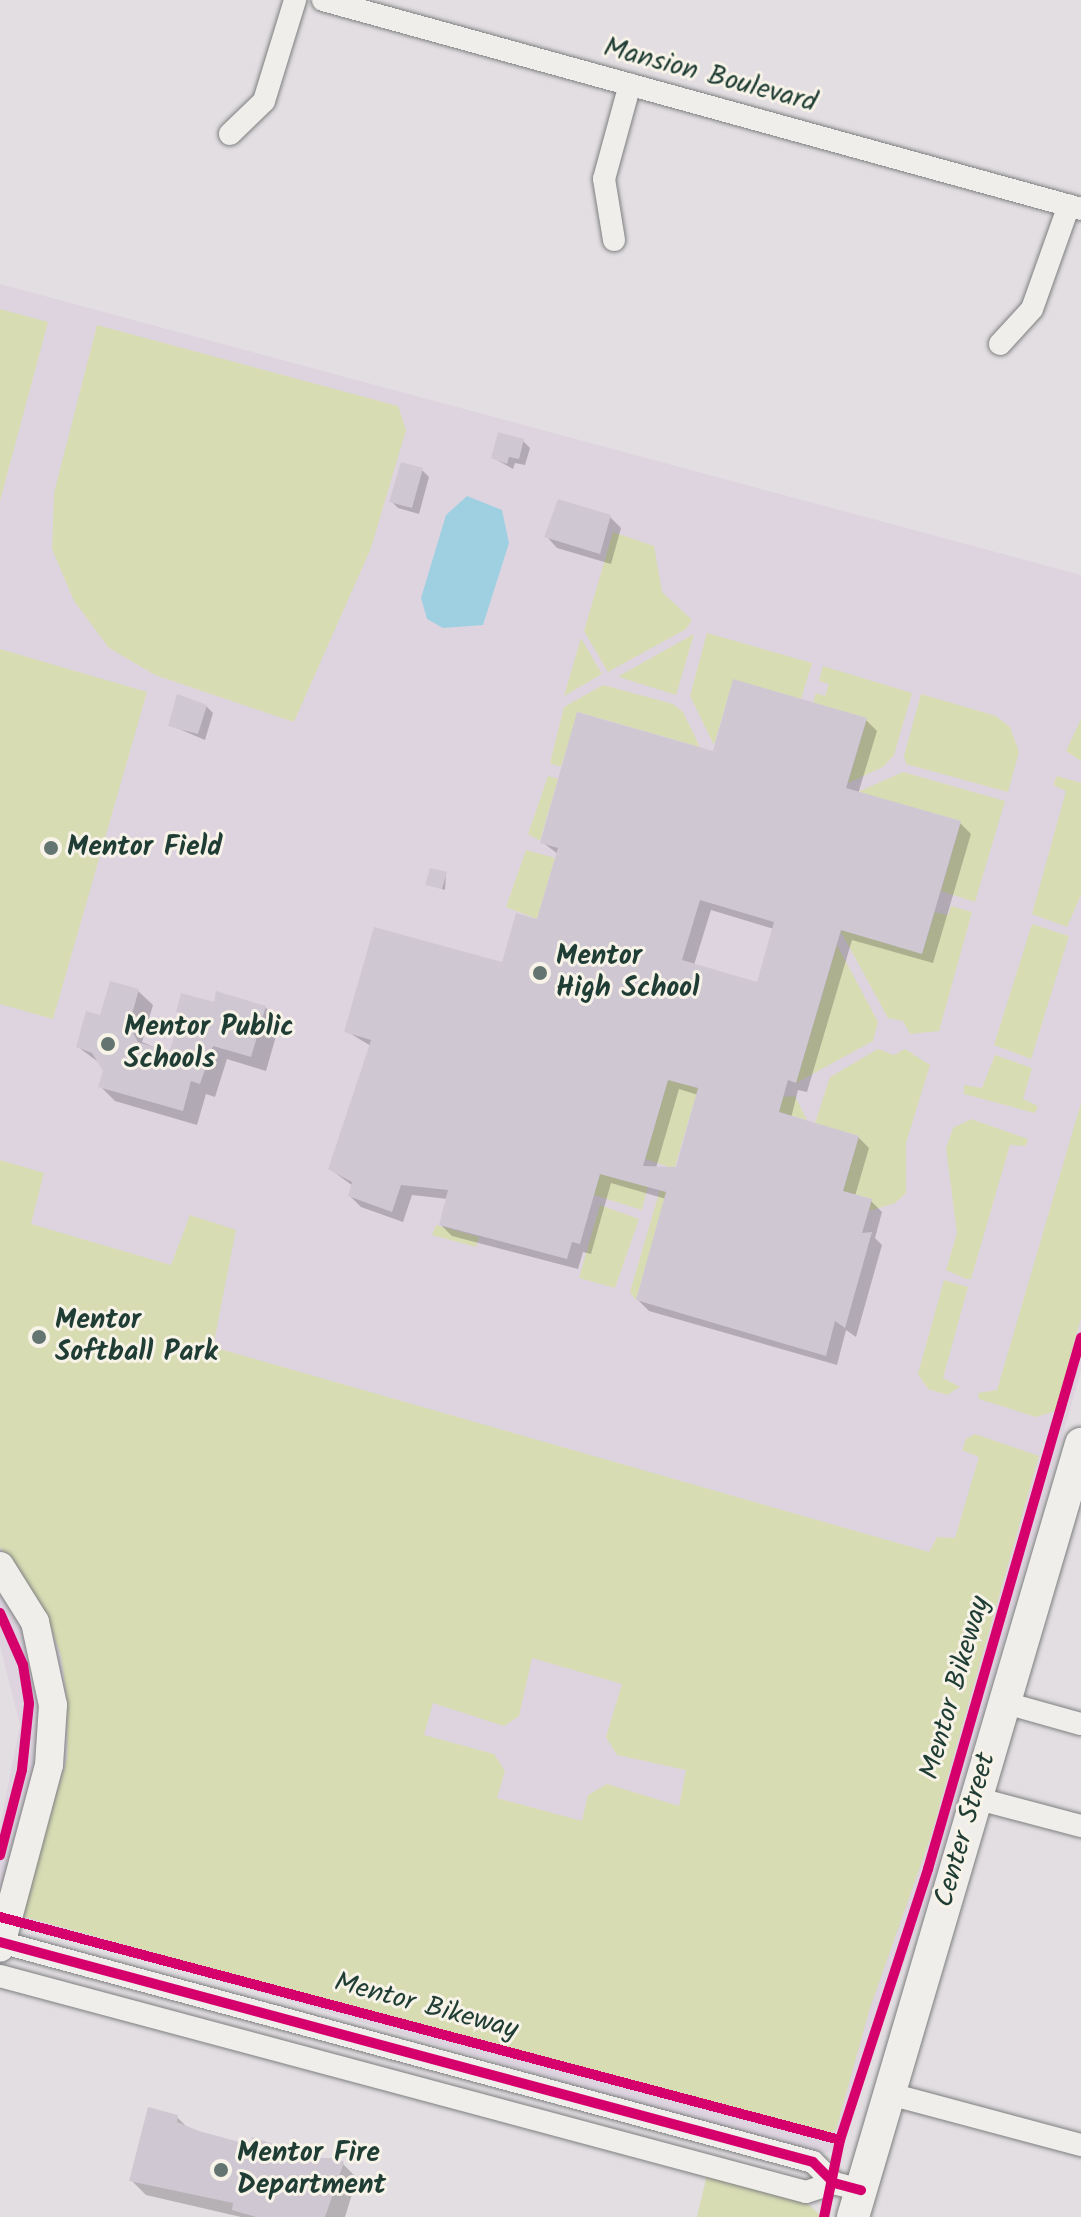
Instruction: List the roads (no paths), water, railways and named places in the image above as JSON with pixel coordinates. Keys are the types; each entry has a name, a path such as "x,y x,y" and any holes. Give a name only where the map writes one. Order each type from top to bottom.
{"main road":[{"name":"Center Street","path":"849,2197 890,2094 1002,1702 1081,1444"}],"street":[{"path":"230,134 264,101 295,0"},
{"name":"Mansion Boulevard","path":"323,0 1075,207"},
{"path":"614,240 604,179 630,84"},
{"path":"1000,344 1032,309 1075,207"},
{"path":"0,1566 35,1622 53,1705 49,1765 1,1944 813,2162 849,2197"},
{"path":"1002,1702 1081,1724"},
{"path":"975,1798 1081,1826"},
{"path":"0,1976 806,2192 849,2197"},
{"path":"890,2094 1081,2145"}],"water":[{"path":"467,496 502,510 509,543 483,625 443,628 427,619 421,598 446,515"}],"place":[{"name":"Mentor Field","path":"51,848"},
{"name":"Mentor High School","path":"540,973"},
{"name":"Mentor Public Schools","path":"108,1044"},
{"name":"Mentor Softball Park","path":"39,1337"},
{"name":"Mentor Fire Department","path":"221,2170"}]}
